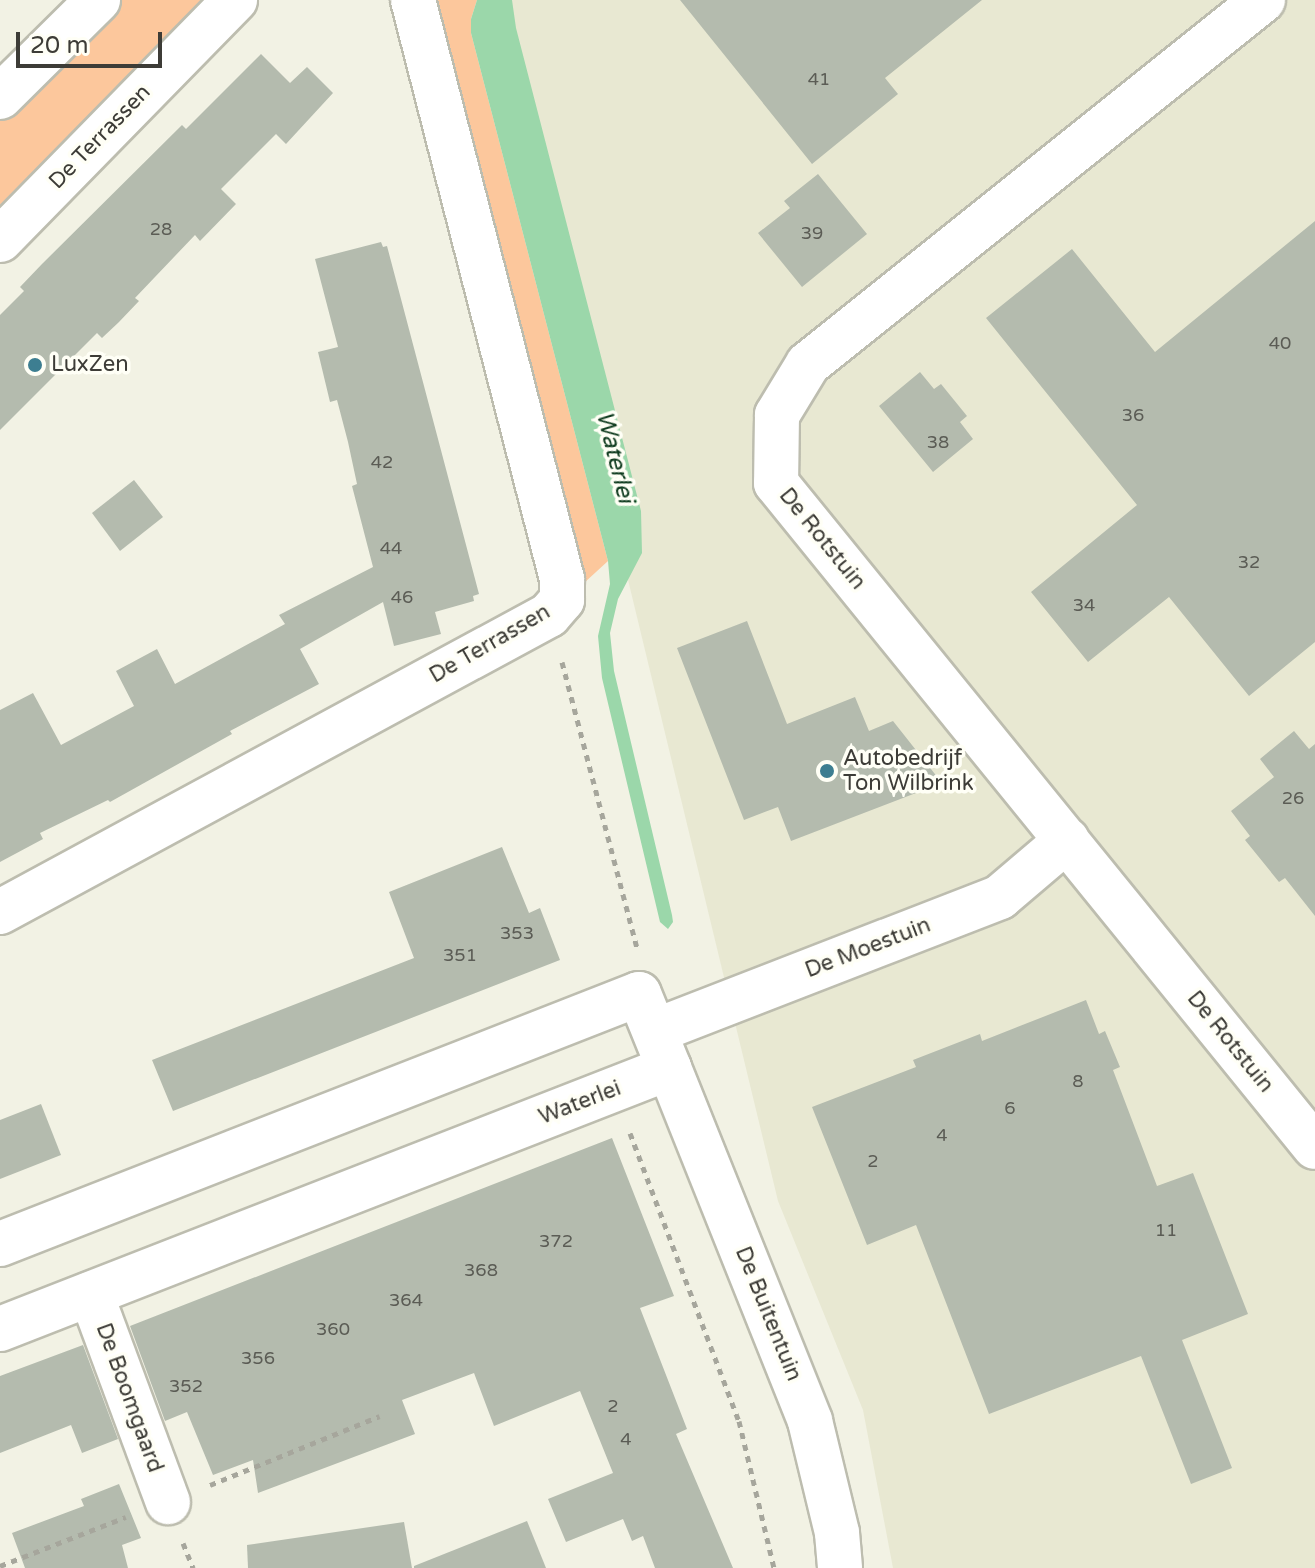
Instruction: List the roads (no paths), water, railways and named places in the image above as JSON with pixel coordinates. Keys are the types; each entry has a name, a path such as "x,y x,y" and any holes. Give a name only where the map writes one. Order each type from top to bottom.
{"street":[{"path":"0,97 98,0"},
{"name":"De Terrassen","path":"0,240 235,0"},
{"name":"De Terrassen","path":"0,912 549,615 562,600 562,579 413,0"},
{"name":"De Rotstuin","path":"1263,0 808,364 777,415 776,483 1315,1147"},
{"name":"De Moestuin","path":"654,1031 1000,897 1067,840"},
{"path":"0,1244 654,1031"},
{"name":"Waterlei","path":"0,1329 613,1090 654,1031"},
{"name":"De Buitentuin","path":"654,1031 810,1421 837,1533 840,1568"},
{"name":"De Boomgaard","path":"91,1294 168,1502"}],"water":[{"path":"477,0 512,0 516,28 641,511 642,553 618,599 610,633 614,671 672,915 673,922 668,929 660,922 602,678 598,636 610,584 608,561 471,33 471,19"}],"place":[{"name":"LuxZen","path":"35,365"},
{"name":"Autobedrijf Ton Wilbrink","path":"827,771"}]}
